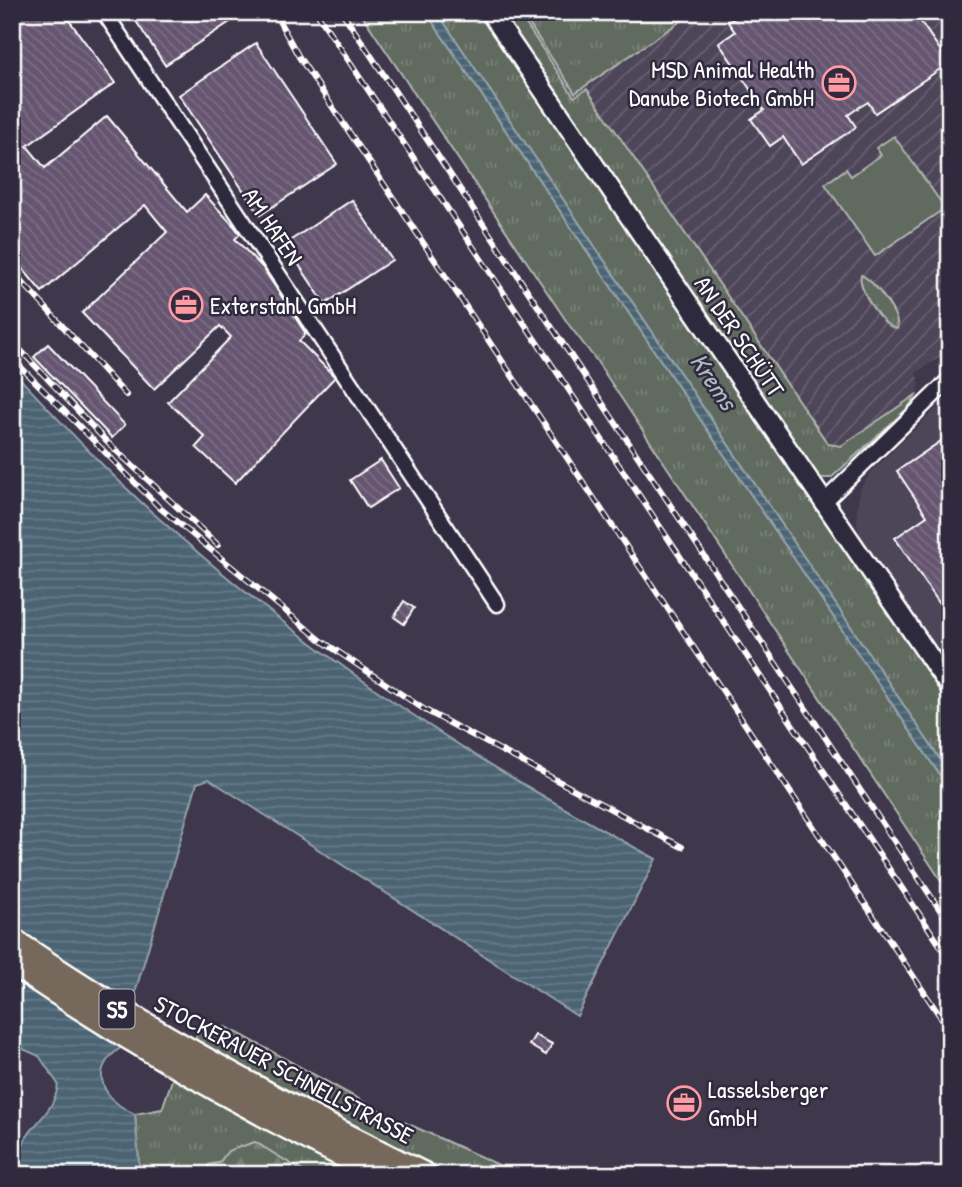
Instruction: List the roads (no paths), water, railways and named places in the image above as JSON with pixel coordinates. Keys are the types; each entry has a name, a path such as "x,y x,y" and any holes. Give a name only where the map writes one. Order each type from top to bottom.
{"highway":[{"name":"STOCKERAUER SCHNELLSTRASSE","path":"12,940 221,1081 383,1175"},
{"name":"STOCKERAUER SCHNELLSTRASSE","path":"12,962 96,1018 221,1081 425,1175"}],"street":[{"name":"AM HAFEN","path":"104,12 497,604"},
{"name":"AN DER SCHÜTT","path":"490,12 950,687"},
{"path":"824,502 950,379"}],"water":[{"name":"Krems","path":"426,12 437,12 950,774 950,790"},
{"path":"12,370 135,497 213,565 332,659 457,744 656,859 577,1016 209,779 197,783 132,1003 122,1047 111,1056 102,1075 107,1093 114,1101 135,1114 140,1175 19,1175 22,1146 50,1108 58,1084 39,1056 23,1049 19,1042 12,1038"}],"railway":[{"path":"274,12 299,57 944,1022"},
{"path":"316,12 950,960"},
{"path":"342,12 950,925"},
{"path":"12,271 126,395"},
{"path":"12,341 107,442 218,545"},
{"path":"12,358 160,508 322,641 425,710 682,847"}],"place":[{"name":"MSD Animal Health Danube Biotech GmbH","path":"839,83"},
{"name":"Exterstahl GmbH","path":"186,305"},
{"name":"Lasselsberger GmbH","path":"684,1103"}]}
